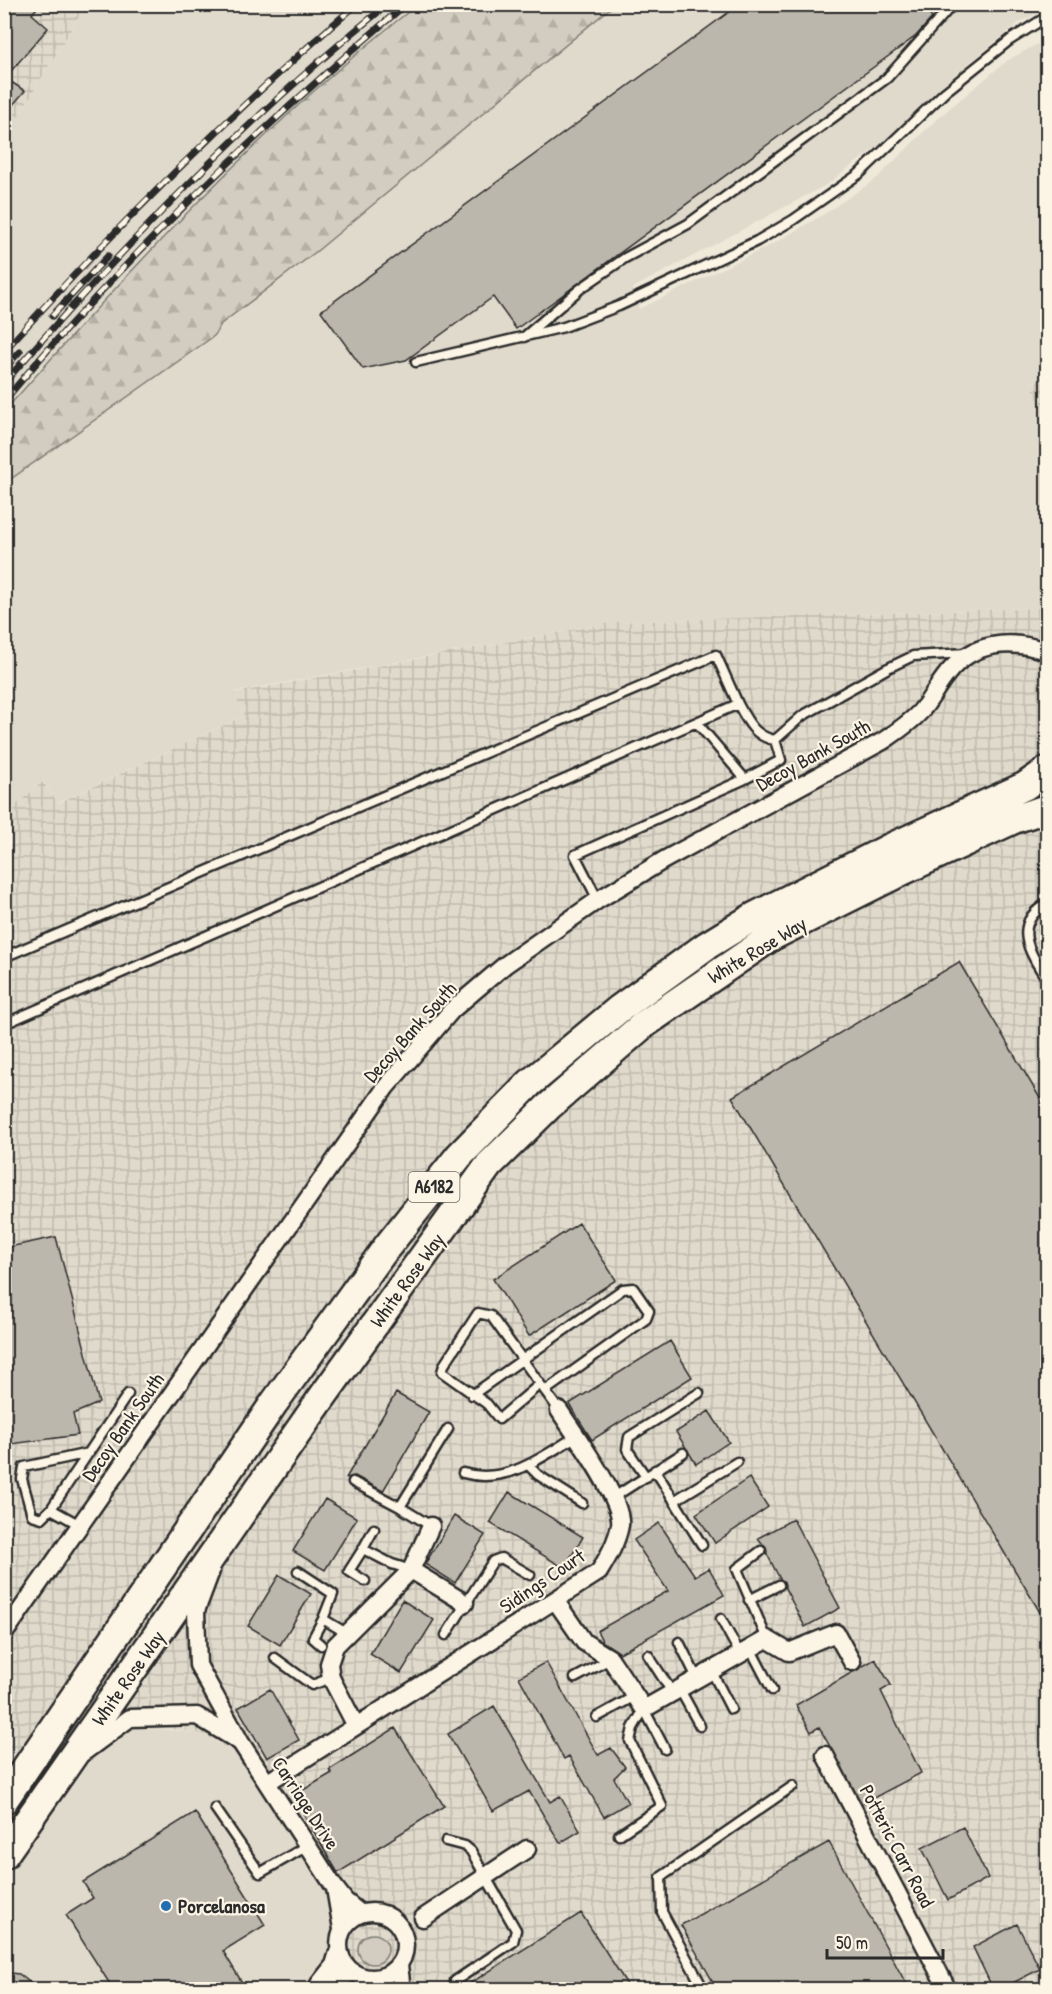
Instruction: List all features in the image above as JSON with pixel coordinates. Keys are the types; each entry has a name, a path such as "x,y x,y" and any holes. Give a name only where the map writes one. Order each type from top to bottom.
{"highway":[{"name":"White Rose Way","path":"4,1800 274,1403 379,1258 459,1156 530,1083 618,1009 706,946 755,916 889,848 1025,786 1047,770"},
{"name":"White Rose Way","path":"4,1855 321,1399 489,1166 588,1071 669,1005 771,937 1015,819 1047,808"}],"street":[{"path":"968,653 980,647 1008,644 1047,652"},
{"name":"Decoy Bank South","path":"4,1634 386,1087 452,1010 505,965 598,900 664,860 883,741 921,711 951,670 968,653"},
{"name":"Sidings Court","path":"268,1782 599,1572 612,1549 620,1522 614,1497 559,1410"},
{"path":"356,1726 331,1678 329,1664 335,1646 411,1570 431,1526"},
{"name":"Carriage Drive","path":"221,1544 196,1611 198,1665 241,1743 309,1844 335,1888 345,1901 361,1914"},
{"path":"411,1570 465,1603"},
{"path":"555,1600 584,1642 610,1658 639,1703 676,1690 767,1639 789,1652 836,1634 852,1662"},
{"name":"Carriage Drive","path":"70,1761 130,1718 197,1716 241,1743"},
{"name":"Potteric Carr Road","path":"825,1755 948,1989"},
{"path":"338,1952 354,1973 366,1978 377,1978 389,1974 399,1965 404,1954 408,1933 423,1918 527,1848"},
{"name":"Carriage Drive","path":"314,1987 334,1965 338,1952 342,1929 335,1888"},
{"path":"342,1929 353,1917 377,1912 395,1922 405,1942"},
{"path":"395,1922 423,1918"},
{"path":"399,1965 402,1989"},
{"path":"314,1987 354,1973"},
{"path":"377,1978 391,1989"}],"lane":[{"path":"522,338 580,289 625,258 688,224 887,78 953,4"},
{"path":"416,362 564,327 619,306 757,241 793,220 875,160 925,110 971,70 1010,40 1047,16"},
{"path":"775,741 802,716 913,656 968,653"},
{"path":"4,957 716,655 738,704 756,732 763,738 775,741"},
{"path":"4,1024 738,704"},
{"path":"697,723 745,779"},
{"path":"598,900 576,855 782,760 775,741"},
{"path":"1047,903 1039,908 1029,921 1026,935 1027,948 1047,981"},
{"path":"472,1395 522,1359 623,1289 633,1288 648,1311 646,1319 543,1388 499,1419 487,1404 472,1395 442,1372 444,1365 478,1313 491,1316 522,1359 543,1388 559,1410"},
{"path":"646,1477 627,1449 629,1437 699,1393"},
{"path":"89,1453 24,1467 22,1479 32,1515 42,1518 51,1509 89,1453 128,1394"},
{"path":"400,1507 448,1429"},
{"path":"464,1473 473,1476 502,1474 528,1465 576,1437"},
{"path":"614,1497 683,1453"},
{"path":"674,1501 738,1462"},
{"path":"528,1465 538,1475 582,1503"},
{"path":"655,1470 702,1545"},
{"path":"353,1482 431,1526"},
{"path":"51,1509 80,1526"},
{"path":"365,1581 349,1571 375,1529"},
{"path":"363,1549 392,1564 411,1570"},
{"path":"761,1551 737,1569 767,1639"},
{"path":"446,1635 496,1558 501,1558 530,1575"},
{"path":"298,1571 333,1594 334,1598 313,1638 321,1645"},
{"path":"749,1600 779,1585"},
{"path":"323,1619 348,1634"},
{"path":"721,1619 772,1690"},
{"path":"679,1642 731,1709"},
{"path":"648,1655 676,1690 700,1726"},
{"path":"275,1658 312,1684 331,1678"},
{"path":"576,1678 610,1658"},
{"path":"597,1717 639,1703"},
{"path":"639,1703 665,1749"},
{"path":"619,1835 662,1806 630,1741 639,1703"},
{"path":"704,1989 662,1912 661,1877 793,1786"},
{"path":"215,1808 260,1873 309,1844"},
{"path":"446,1840 465,1846 471,1851 515,1927 513,1942 455,1981 454,1989"}],"shaded area":[{"path":"5,5 86,5 5,138"},
{"path":"86,5 417,5 300,103 8,407 5,416 5,138"},
{"path":"614,5 1047,5 1047,8 1019,23 948,80 881,144 826,185 633,288 639,309 771,245 824,214 876,179 938,118 1008,60 1047,39 1048,377 1031,383 1048,420 1048,597 1039,608 614,622 234,692 244,716 57,803 44,782 5,814 5,483 214,336 221,325 317,251"},
{"path":"1048,377 1047,420 1031,383"},
{"path":"1047,597 1047,1989 314,1989 325,1980 336,1907 244,1758 203,1734 165,1728 138,1726 106,1741 5,1864 5,814 43,782 58,803 244,716 234,693 614,622 1038,608"},
{"path":"138,1726 203,1734 244,1758 336,1907 325,1981 314,1989 5,1990 5,1864 106,1741"}],"green space":[{"path":"417,5 614,5 317,251 221,324 214,336 5,483 4,416 8,407 104,300 204,196 307,97"},
{"path":"373,1934 384,1938 388,1949 384,1960 373,1964 362,1960 358,1949 362,1938"}],"building":[{"path":"4,4 40,4 32,14 48,28 5,78 25,91 4,115"},
{"path":"740,4 922,4 932,18 916,36 516,329 493,297 406,360 363,369 321,311"},
{"path":"959,962 1047,1110 1047,1624 732,1097"},
{"path":"579,1223 616,1280 529,1336 493,1279"},
{"path":"56,1237 99,1403 73,1414 78,1435 4,1445 4,1248"},
{"path":"670,1341 692,1377 592,1440 569,1404"},
{"path":"396,1393 429,1412 383,1491 355,1476 346,1478"},
{"path":"709,1411 729,1442 696,1464 676,1432"},
{"path":"749,1478 768,1507 715,1543 696,1514"},
{"path":"509,1492 583,1537 564,1568 490,1523"},
{"path":"325,1499 357,1518 325,1570 293,1551"},
{"path":"454,1516 485,1535 455,1583 425,1564"},
{"path":"793,1519 840,1608 805,1627 784,1582 780,1579 766,1548 758,1538"},
{"path":"659,1523 695,1576 709,1568 724,1595 620,1653 603,1642 597,1631 668,1591 634,1540"},
{"path":"279,1575 311,1594 280,1645 248,1626"},
{"path":"402,1600 434,1620 401,1673 370,1654"},
{"path":"875,1659 891,1685 881,1691 921,1773 862,1804 819,1727 811,1732 796,1705"},
{"path":"546,1662 598,1755 611,1748 625,1767 614,1778 628,1803 604,1817 569,1756 564,1759 519,1677"},
{"path":"270,1689 299,1740 267,1758 238,1708"},
{"path":"494,1706 550,1802 560,1796 580,1831 560,1843 529,1791 493,1811 448,1734"},
{"path":"395,1728 444,1806 338,1873 293,1796 332,1773 329,1770"},
{"name":"Porcelanosa","path":"195,1812 265,1925 223,1951 246,1989 113,1989 66,1915 93,1898 83,1882"},
{"path":"963,1827 988,1878 948,1900 922,1848"},
{"path":"829,1842 909,1989 717,1989 681,1925"},
{"path":"581,1913 630,1989 461,1989"},
{"path":"1017,1924 1040,1969 1001,1989 993,1989 973,1947"},
{"path":"10,1973 19,1974 38,1989 4,1989 4,1980"}],"railway":[{"path":"4,351 175,172 264,87 357,4"},
{"path":"4,383 140,233 188,185 286,91 388,4"},
{"path":"4,401 98,295 196,194 299,97 406,4"},
{"path":"52,316 108,256"},
{"path":"4,369 20,351"}],"place":[{"name":"Porcelanosa","path":"166,1906"}]}
